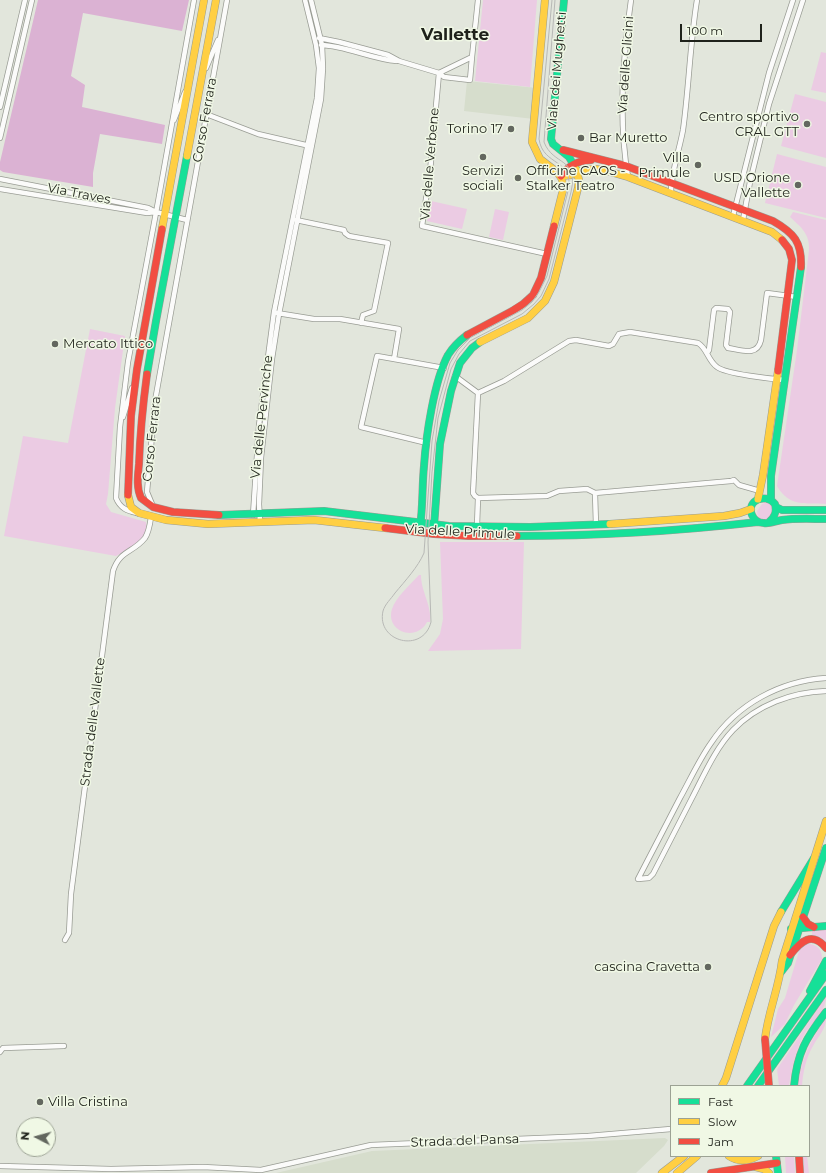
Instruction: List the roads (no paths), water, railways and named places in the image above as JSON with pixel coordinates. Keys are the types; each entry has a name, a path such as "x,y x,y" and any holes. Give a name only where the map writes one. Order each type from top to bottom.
{"main road":[{"name":"Corso Ferrara","path":"139,513 131,507 127,492 131,416 137,369 164,214 204,0"},
{"name":"Corso Ferrara","path":"152,506 142,500 139,494 140,452 148,364 216,0"},
{"name":"Viale dei Mughetti","path":"545,0 532,142 539,157 561,176"},
{"name":"Viale dei Mughetti","path":"564,0 551,139 553,144 569,157 578,173"},
{"path":"557,148 626,166 671,182 773,221 784,227 793,235 799,245 802,258 771,476 771,500 776,507 782,510 826,510"},
{"path":"561,176 568,166 573,163 582,160 595,159"},
{"path":"561,176 569,176 585,170 614,173 733,216 772,232 781,238 789,249 792,260 777,380 760,491 758,499 751,509 752,516 758,522 762,523 781,520 826,519"},
{"path":"434,534 440,444 446,412 455,376 460,363 472,348 528,318 545,301 554,282 578,188 578,173"},
{"path":"419,532 427,443 433,408 444,368 455,346 464,337 522,306 539,285 563,189 563,181 561,176"},
{"path":"758,499 765,498 771,500"},
{"name":"Via delle Primule","path":"152,506 167,511 198,514 327,511 421,523 477,526 596,525 724,516 751,509"},
{"path":"770,522 775,517 776,507"},
{"name":"Via delle Primule","path":"139,513 150,517 186,523 208,524 314,520 434,534 469,536 596,534 716,527 758,522"},
{"path":"596,525 596,534"},
{"path":"769,1085 765,1039 770,1009 781,972 782,961 807,875 826,822"},
{"path":"781,972 788,963 826,848"},
{"path":"807,875 812,876 815,881"},
{"path":"722,1085 774,926 780,914 807,875"},
{"path":"803,917 808,924 815,927"},
{"path":"792,930 826,926"},
{"path":"790,955 799,943 808,939 820,940 826,948"},
{"path":"806,1003 816,978 826,961"},
{"path":"748,1085 826,974"},
{"path":"759,1085 826,990"},
{"path":"794,1085 796,1070 803,1046 826,1013"},
{"path":"662,1173 675,1157"},
{"path":"662,1173 683,1157"},
{"path":"677,1173 696,1157"},
{"path":"730,1157 735,1160 743,1160 753,1159 756,1157"},
{"path":"799,1157 800,1173"},
{"path":"711,1173 777,1160 778,1173"},
{"path":"750,1166 764,1169 770,1173"}],"street":[{"path":"0,107 25,0"},
{"path":"0,138 32,0"},
{"name":"Corso Ferrara","path":"139,513 124,510 119,505 116,498 120,427 128,362 194,0"},
{"name":"Corso Ferrara","path":"152,506 147,492 155,401 227,0"},
{"name":"Via delle Pervinche","path":"305,0 316,45 318,80 314,126"},
{"name":"Via delle Pervinche","path":"257,522 256,513 276,313 323,81 321,38 311,0"},
{"path":"315,38 339,42 388,55 399,61 439,73 444,77 470,80 478,0"},
{"name":"Via delle Glicini","path":"628,177 622,97 631,0"},
{"path":"671,193 671,182 682,131 691,38 697,0"},
{"path":"733,216 761,102 793,0"},
{"path":"743,220 757,152 769,104 803,0"},
{"name":"Corso Ferrara","path":"202,79 221,34"},
{"path":"316,45 339,48 387,60 399,61"},
{"path":"776,53 784,56"},
{"path":"439,73 472,57"},
{"name":"Via delle Verbene","path":"439,73 430,165 422,226 547,254"},
{"name":"Corso Ferrara","path":"171,128 189,85"},
{"path":"761,102 769,104"},
{"path":"206,114 258,134 310,146"},
{"path":"749,150 757,152"},
{"name":"Via Traves","path":"0,180 144,207 156,212 187,220"},
{"name":"Via Traves","path":"0,189 147,213 156,212"},
{"path":"295,220 344,230 349,236 388,243 374,310 363,315 361,323"},
{"path":"707,353 709,350 714,310 716,308 728,309 730,312 726,346 728,348 752,351 756,350 760,346 767,293 797,297"},
{"path":"276,313 314,319 340,319 399,329 394,359"},
{"path":"455,376 478,394 504,381 569,341 576,340 609,346 613,344 619,334 630,332 698,343 702,345 713,363 721,369 777,380 785,380"},
{"path":"427,443 361,427 377,356 444,368"},
{"name":"Corso Ferrara","path":"120,427 137,369"},
{"name":"Via delle Primule","path":"477,526 478,498 473,493 478,394"},
{"path":"478,498 547,496 559,491 587,489 595,492 734,480 739,485 760,491"},
{"path":"595,492 596,525"},
{"name":"Strada delle Vallette","path":"65,940 69,933 71,894 113,571 116,561 145,537 149,531 150,517"},
{"path":"826,678 804,681 775,689 740,711 721,729 703,756 638,879 649,878 653,874 713,757 732,731 753,713 779,700 805,693 826,690"},
{"path":"0,1052 3,1048 64,1046"},
{"name":"Strada del Pansa","path":"0,1166 111,1169 204,1167 261,1172 370,1145 588,1136 670,1129"}],"tram line":[{"path":"552,0 539,139 546,154 563,167 567,173 569,180 568,191 547,276 539,292 532,302 522,310 471,337 458,350 450,363 439,401 432,441 424,553 415,569 388,602 383,611 383,622 386,630 393,637 401,640 410,641 419,638 426,632 431,622 428,542 432,472 438,418 451,369 459,354 470,341 522,314 541,296 549,279 571,192 573,181 568,167 548,150 544,142 555,0"}],"place":[{"name":"Centro sportivo CRAL GTT","path":"807,124"},
{"name":"Torino 17","path":"511,129"},
{"name":"Bar Muretto","path":"581,138"},
{"name":"Servizi sociali","path":"483,157"},
{"name":"Villa Primule","path":"698,165"},
{"name":"Officine CAOS - Stalker Teatro","path":"518,178"},
{"name":"USD Orione Vallette","path":"798,185"},
{"name":"Mercato Ittico","path":"55,344"},
{"name":"cascina Cravetta","path":"708,967"},
{"name":"Villa Cristina","path":"40,1102"}],"district":[{"name":"Vallette","path":"455,35"}]}
